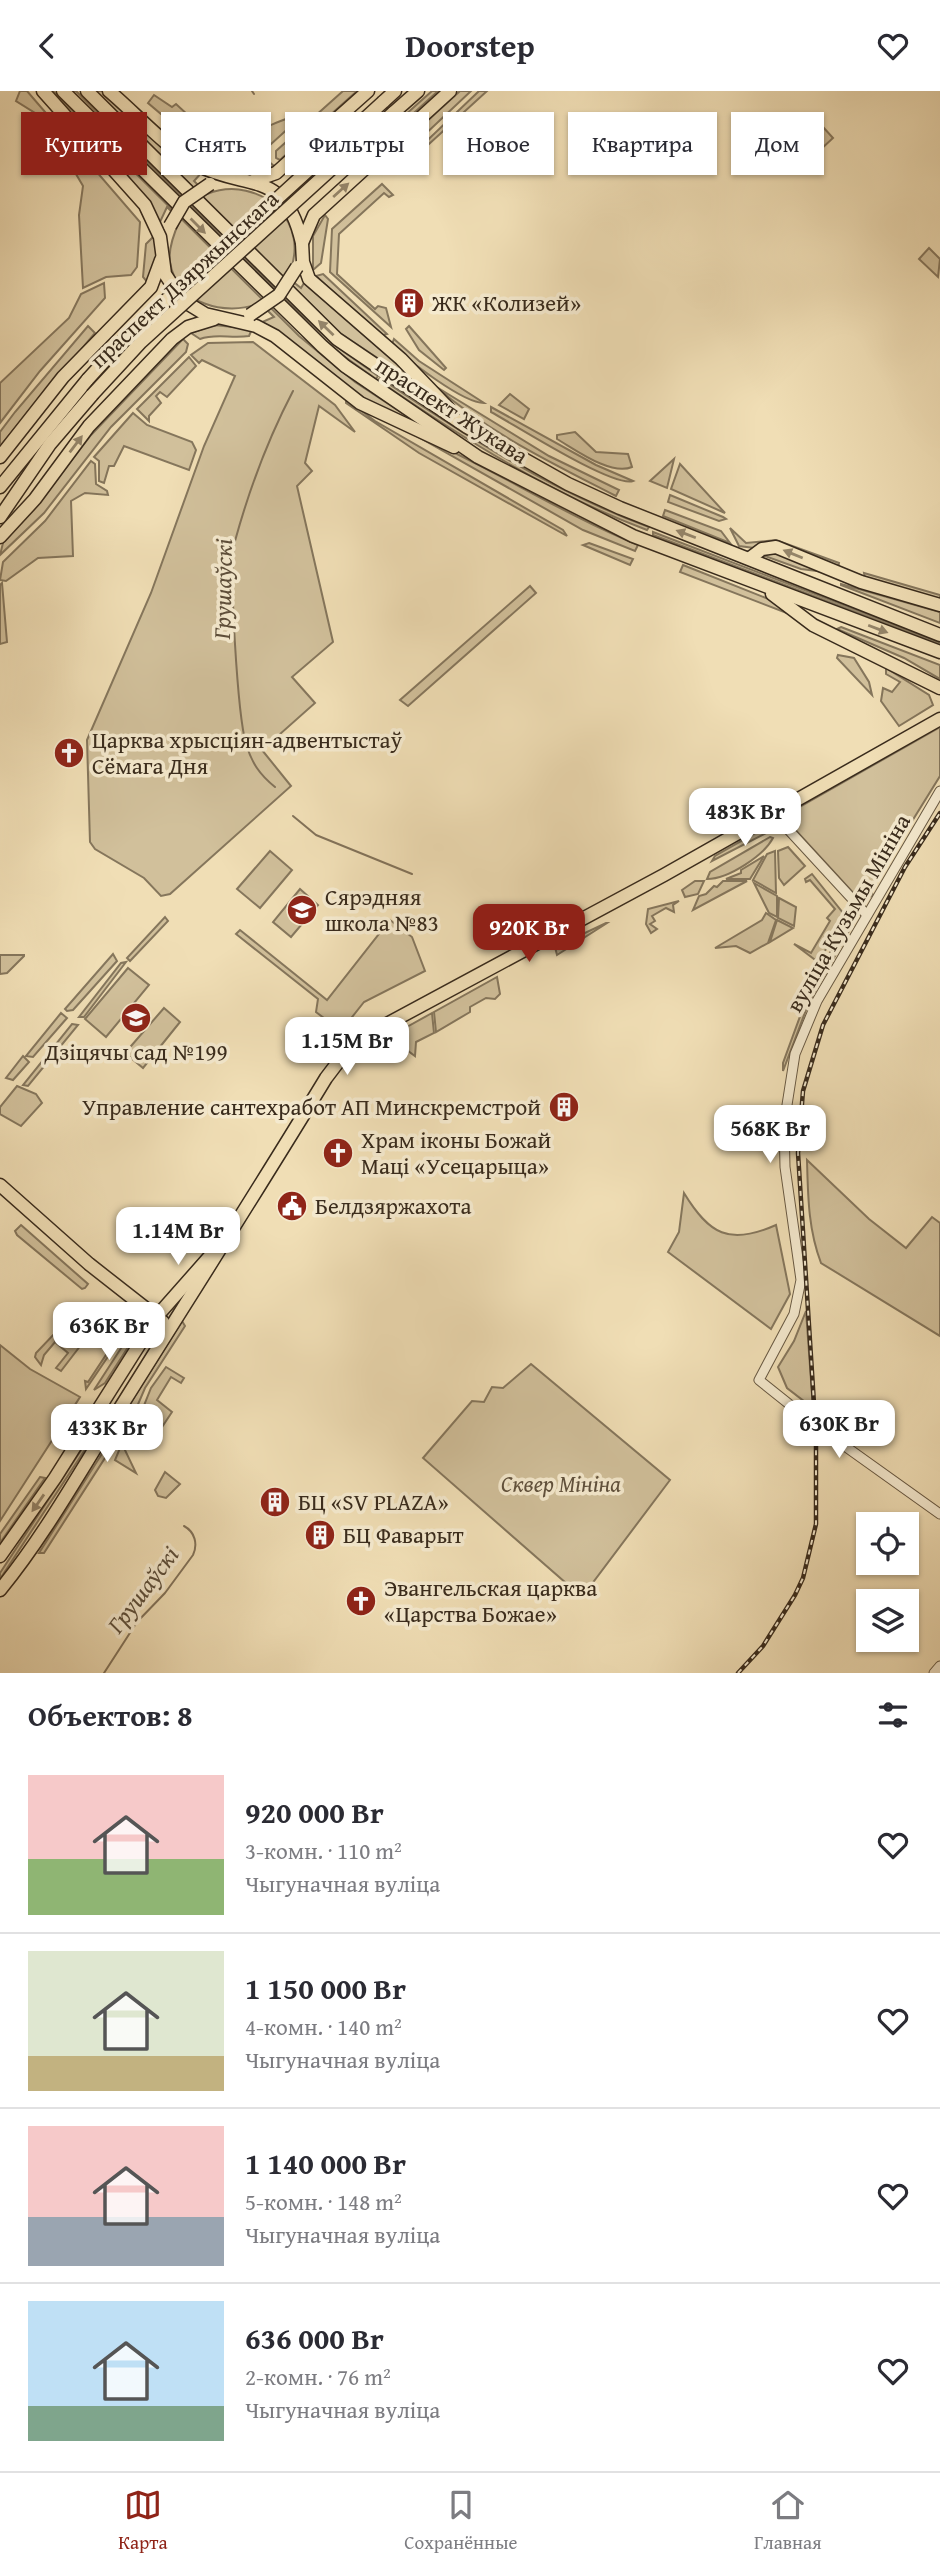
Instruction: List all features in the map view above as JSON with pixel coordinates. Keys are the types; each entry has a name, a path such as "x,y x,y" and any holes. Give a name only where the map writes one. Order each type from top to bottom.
{"main road":[{"path":"43,91 136,193 151,215 163,252 165,274 177,294 193,308 224,319 256,325 275,336 360,403 478,457"},
{"name":"праспект Жукава","path":"63,91 322,346 345,366 478,457 647,543 936,651"},
{"name":"праспект Жукава","path":"87,91 337,339 467,427 568,484 655,522 939,635"},
{"path":"109,91 187,159 199,166 253,181 261,181 276,173 368,91"},
{"name":"праспект Дзяржынскага","path":"0,487 88,379 130,334 395,91"},
{"name":"праспект Дзяржынскага","path":"0,517 50,444 141,342 418,91"},
{"path":"0,537 35,499 89,426 172,339 200,321 250,315 279,295 297,267 301,248 314,215 450,91"},
{"path":"0,457 63,377 151,287 170,226 184,202 210,184 237,177"},
{"path":"253,181 282,198 295,218 309,279 401,359 467,427"},
{"path":"750,558 762,549 776,547 838,572 940,605"},
{"path":"831,593 827,580 833,572 838,572"},
{"path":"764,587 813,625 940,688"},
{"path":"813,625 807,612 824,608"},
{"path":"0,1591 71,1493 118,1411 171,1331 223,1242 333,1068 359,1042 940,719"},
{"path":"0,1185 171,1331"},
{"path":"0,1556 61,1470 156,1319 223,1242"}],"street":[{"name":"вуліца Кузьмы Мініна","path":"940,791 807,1021 788,1083 785,1167 801,1280 794,1314 759,1380 814,1425 940,1514"},
{"path":"774,813 867,915"},
{"path":"934,1673 940,1666"}],"green space":[{"path":"20,91 27,91 45,112 33,112 16,101"},
{"path":"48,91 53,91 74,112 66,112"},
{"path":"72,91 76,91 97,112 93,112"},
{"path":"95,91 103,91 129,112 116,112"},
{"path":"343,91 357,91 334,112 320,112"},
{"path":"432,91 438,91 415,112 408,112"},
{"path":"460,91 471,91 449,112 443,112 443,117 429,131 429,119"},
{"path":"479,91 487,91 464,112 457,112"},
{"path":"154,95 172,107 176,104 185,112 161,114 148,103"},
{"path":"285,119 285,131 271,144 271,125"},
{"path":"443,125 443,131 429,144 429,139"},
{"path":"147,126 161,137 161,156 147,142"},
{"path":"824,128 833,138 824,146"},
{"path":"285,143 285,156 280,160 276,158 276,151"},
{"path":"147,162 287,301 333,344 378,376 376,379 331,347 284,304 147,166"},
{"path":"77,175 99,175 140,222 137,267 131,275 106,277 83,288 79,215 83,186"},
{"path":"120,175 137,175 299,336 355,382 422,426 364,400 260,323 274,317 260,303 247,307 218,307 192,297 174,276 170,262 172,241 180,220 167,207 160,222"},
{"path":"180,175 199,175 194,181 207,194 227,189 246,191 263,197 277,208 288,222 294,239 294,257 287,277 301,288 307,278 430,393 340,333"},
{"path":"382,184 393,195 389,197 384,193 339,234 337,274 375,309 378,306 386,308 391,327 330,272 332,229"},
{"path":"325,215 328,219 321,263 313,270 313,236"},
{"path":"155,235 157,255 148,283 143,277 146,244"},
{"path":"929,248 940,259 938,277 919,259"},
{"path":"323,274 387,334 380,336 316,276"},
{"path":"104,283 105,298 40,371 0,423 0,383 69,318 81,294"},
{"path":"214,325 252,329 249,336 243,337 212,336 200,339 191,333"},
{"path":"88,326 95,333 0,446 0,432"},
{"path":"409,326 446,368 444,370 419,350 406,329"},
{"path":"183,339 188,344 186,352 111,427 44,513 0,555 4,539 34,509 91,435"},
{"path":"394,339 419,361 484,403 463,396 436,379 392,344"},
{"path":"253,342 335,405 355,432 319,406 305,463 312,471 297,486 333,642 292,677 315,703 262,750 291,786 170,894 161,896 144,878 95,849 90,842 87,740 151,593 204,446 235,376 202,360 199,363 191,355 208,343"},
{"path":"189,357 196,366 167,397 160,392 156,396 161,403 149,416 149,421 137,409"},
{"path":"380,378 477,441 544,480 649,527 647,530 611,516 542,482 442,423 378,380"},
{"path":"435,386 549,456 619,490 616,496 499,433"},
{"path":"510,394 529,409 524,419 499,405"},
{"path":"346,399 375,421 563,530 567,536 419,453 346,403"},
{"path":"491,407 596,465 633,481 622,481 586,466 491,412"},
{"path":"133,413 147,425 192,442 196,450 189,470 124,446 114,466 109,466 104,483 99,481 99,461 94,457"},
{"path":"406,430 638,545 635,551 583,530"},
{"path":"575,432 596,452 628,454 632,467 624,469 604,465 557,439 557,435"},
{"path":"674,459 667,488 650,481"},
{"path":"91,461 95,464 96,484 107,491 108,495 85,493 71,501 73,556 38,558 6,581 0,580 3,562 45,521"},
{"path":"680,464 725,513 671,489"},
{"path":"670,495 726,519 719,521 668,502"},
{"path":"665,510 721,531 730,543 663,516"},
{"path":"730,528 746,543 776,540 839,563 838,569 799,554 739,546"},
{"path":"653,532 940,642 940,644 653,535"},
{"path":"589,543 633,559 630,565 583,545"},
{"path":"774,552 825,572 801,569 762,555"},
{"path":"683,565 776,602 792,615 680,572"},
{"path":"864,573 940,595 940,601 865,579"},
{"path":"2,583 7,642 0,644 0,585"},
{"path":"841,585 940,612 940,623"},
{"path":"530,586 536,593 408,706 400,700"},
{"path":"841,627 940,665 940,679 904,658 837,629"},
{"path":"838,655 854,658 869,682 872,695 837,658"},
{"path":"886,668 929,695 933,705 899,726 881,701 883,688 892,692 900,682 886,674"},
{"path":"940,727 940,776 870,889 873,895 865,899 857,897 790,824 791,812"},
{"path":"764,828 776,828 712,861 715,856"},
{"path":"770,837 773,838 762,852 745,865 725,875 707,879 710,872"},
{"path":"788,847 805,866 784,885 779,878 778,851"},
{"path":"270,851 292,870 260,908 237,889"},
{"path":"775,851 776,893 753,880 767,854"},
{"path":"764,856 750,879 726,879 741,873 741,870"},
{"path":"812,874 843,913 818,962 794,944 811,953 830,921 827,918 835,909 810,880 806,882 805,879"},
{"path":"695,881 704,881 698,894 685,897 682,890"},
{"path":"723,881 747,881 693,910 699,896"},
{"path":"754,883 777,896 777,917 769,913"},
{"path":"300,889 318,905 291,937 273,922"},
{"path":"779,898 796,907 794,926 778,918"},
{"path":"679,901 673,905 674,912 666,908 652,916 655,921 650,924 657,929 651,933 646,924 648,909"},
{"path":"852,907 854,922 809,1002 783,1071 783,1063 802,1011"},
{"path":"766,913 776,920 768,943 750,953 736,946 715,948 762,920"},
{"path":"165,917 168,921 130,961 127,958"},
{"path":"390,920 412,937 425,971 364,1002 341,1031 316,1012 318,999 236,934 240,930 327,1000"},
{"path":"777,920 793,928 770,942"},
{"path":"607,923 557,955 555,947"},
{"path":"113,954 117,961 73,1010 67,1011 65,1009"},
{"path":"0,955 24,956 7,973 0,974"},
{"path":"126,962 84,1017 79,1017 121,963"},
{"path":"128,968 149,985 106,1037 85,1019"},
{"path":"497,977 500,994 495,999 486,998 470,1007 470,1012 436,1032 434,1012"},
{"path":"164,1008 180,1022 143,1068 125,1053"},
{"path":"61,1013 67,1018 33,1057 26,1056"},
{"path":"432,1013 434,1033 416,1042 415,1056 396,1042 396,1033"},
{"path":"72,1024 78,1025 28,1086 23,1085"},
{"path":"23,1056 29,1062 13,1080 6,1078"},
{"path":"17,1086 36,1094 42,1103 21,1126 0,1114 0,1107"},
{"path":"807,1160 869,1219 906,1248 932,1217 940,1223 940,1336 821,1263 811,1225"},
{"path":"684,1193 702,1218 722,1232 745,1235 776,1225 790,1294 771,1329 668,1252 679,1232"},
{"path":"21,1225 88,1284 85,1288 82,1289 17,1235 15,1231"},
{"path":"806,1311 813,1408 787,1388 778,1367 794,1341"},
{"path":"75,1312 94,1328 61,1371 56,1368 68,1353 55,1342 44,1355 41,1365 35,1357 36,1353"},
{"path":"123,1319 127,1320 128,1327 86,1389 85,1381 88,1382 125,1326"},
{"path":"182,1321 185,1326 145,1388 133,1416 128,1407"},
{"path":"138,1322 139,1330 105,1383 94,1390"},
{"path":"0,1345 30,1369 80,1397 0,1521"},
{"name":"Сквер Мініна","path":"531,1364 670,1480 582,1597 423,1458 472,1401 484,1402 492,1387 503,1388"},
{"path":"166,1367 184,1378 181,1383 171,1377 157,1400 172,1412 162,1427 146,1415 143,1408 151,1388"},
{"path":"93,1432 96,1433 0,1579 0,1573"},
{"path":"110,1441 112,1447 44,1553 39,1553"},
{"path":"120,1448 124,1448 136,1473 115,1460"},
{"path":"165,1472 180,1484 166,1498 158,1496 155,1490"},
{"path":"40,1477 45,1478 0,1543 0,1534"}],"waterway":[{"name":"Грушаўскі","path":"275,787 254,763 243,728 235,642 233,556 253,483 293,391"},
{"name":"Грушаўскі","path":"293,816 316,835 412,874"},
{"name":"Грушаўскі","path":"104,1673 137,1622 165,1593 193,1555 194,1539 184,1526"}],"railway":[{"path":"738,1673 763,1646 795,1595 803,1578 816,1524 816,1435 798,1153 803,1091 823,1025 905,867 940,813"}],"place":[{"name":"ЖК «Колизей»","path":"409,303"},
{"name":"Царква хрысціян-адвентыстаў Сёмага Дня","path":"69,753"},
{"name":"Сярэдняя школа №83","path":"302,910"},
{"name":"Дзіцячы сад №199","path":"136,1018"},
{"name":"Управление сантехработ АП Минскремстрой","path":"564,1107"},
{"name":"Храм іконы Божай Маці «Усецарыца»","path":"338,1153"},
{"name":"Белдзяржахота","path":"292,1206"},
{"name":"БЦ «SV PLAZA»","path":"275,1502"},
{"name":"БЦ Фаварыт","path":"320,1535"},
{"name":"Эвангельская царква «Царства Божае»","path":"361,1601"}]}
